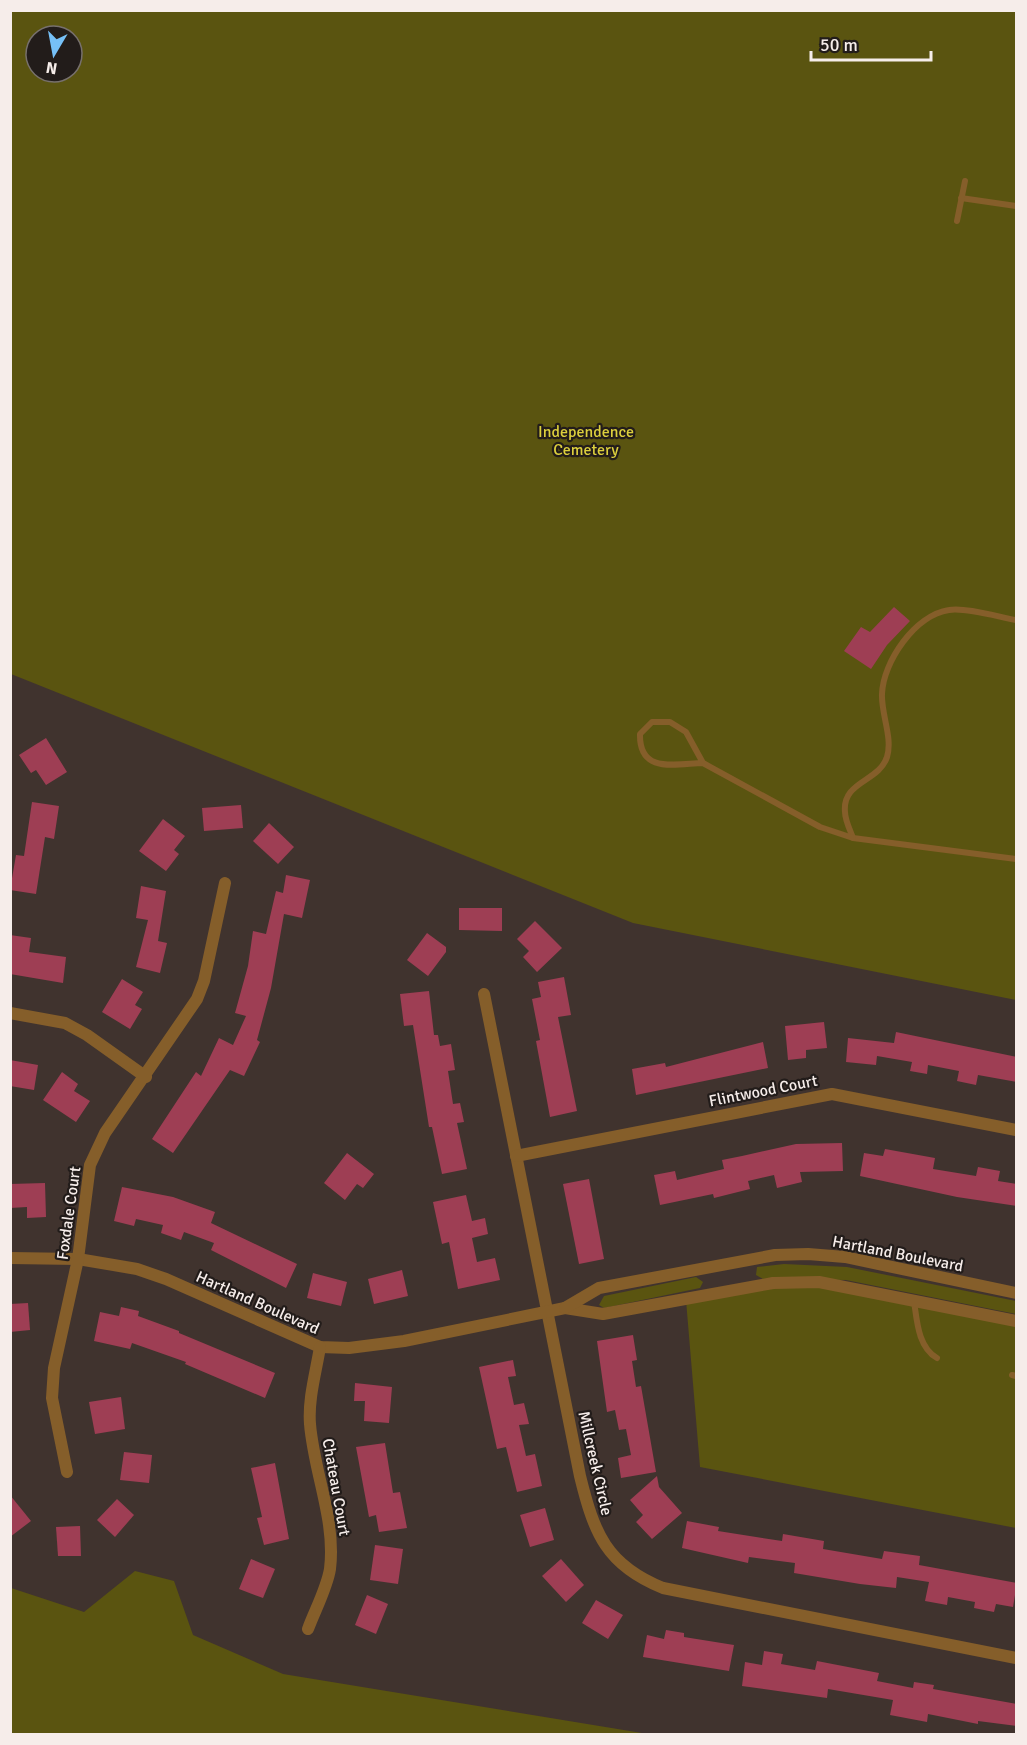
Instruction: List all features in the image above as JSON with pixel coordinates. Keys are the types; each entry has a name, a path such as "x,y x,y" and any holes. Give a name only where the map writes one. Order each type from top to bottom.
{"street":[{"name":"Foxdale Court","path":"67,1472 52,1398 54,1368 78,1259 90,1165 105,1133 146,1077 197,999 204,981 225,883"},
{"name":"Millcreek Circle","path":"484,994 591,1521 603,1543 624,1567 643,1580 663,1588 1017,1658"},
{"path":"10,1013 65,1023 87,1035 146,1077"},
{"name":"Flintwood Court","path":"516,1156 832,1094 1017,1130"},
{"name":"Hartland Boulevard","path":"565,1308 599,1288 775,1255 808,1254 845,1257 1017,1293"},
{"name":"Hartland Boulevard","path":"10,1258 78,1259 137,1269 166,1279 320,1347 349,1348 404,1341 565,1308 603,1314 773,1283 819,1282 1017,1321"},
{"name":"Chateau Court","path":"308,1629 330,1572 331,1552 330,1533 310,1424 310,1402 320,1347"}],"lane":[{"path":"957,221 964,181"},
{"path":"962,198 1017,206"},
{"path":"853,838 844,811 856,784 879,770 887,759 889,747 882,695 885,669 903,643 930,617 950,610 1017,620"},
{"path":"704,763 661,765 646,758 640,749 640,734 652,722 670,722 686,732 704,763 820,827 853,838 1017,860"},
{"path":"914,1301 920,1335 928,1351 937,1358"}],"green space":[{"name":"Independence Cemetery","path":"10,11 1016,11 1016,1000 633,923 11,674"},
{"path":"784,1264 847,1267 1016,1301 1016,1314 846,1280 763,1279 756,1275 757,1267"},
{"path":"696,1277 703,1282 700,1288 604,1308 599,1305 604,1296"},
{"path":"819,1282 1016,1321 1016,1528 700,1467 686,1300"},
{"path":"135,1571 174,1581 193,1635 283,1674 648,1734 11,1734 11,1588 84,1612"}],"building":[{"path":"894,607 910,621 887,645 871,669 844,651 861,627 870,632"},
{"path":"46,738 67,772 46,785 36,770 31,773 19,755"},
{"path":"32,802 59,806 54,839 45,837 36,894 10,890 16,855 24,856"},
{"path":"241,805 243,828 204,831 202,808"},
{"path":"163,819 185,836 174,850 179,854 166,871 139,851"},
{"path":"269,823 294,847 278,864 253,841"},
{"path":"286,875 310,880 302,918 284,914 271,988 257,1040 260,1042 244,1076 230,1070 173,1153 152,1139 196,1072 201,1076 219,1038 233,1045 246,1016 235,1013 248,966 253,931 266,934 276,891 283,893"},
{"path":"141,886 166,891 158,941 167,943 160,973 136,967 148,920 136,918"},
{"path":"459,908 502,908 502,931 459,930"},
{"path":"535,921 562,948 537,972 523,957 529,951 517,939"},
{"path":"427,933 446,947 446,952 428,976 407,960"},
{"path":"10,935 31,938 29,952 66,957 63,983 10,974"},
{"path":"564,977 571,1015 558,1017 577,1111 550,1117 536,1041 540,1040 532,999 541,997 538,982"},
{"path":"122,979 143,992 135,1005 142,1009 130,1029 102,1012"},
{"path":"429,991 434,1035 438,1035 440,1046 451,1044 455,1070 448,1071 453,1104 460,1103 464,1122 457,1123 467,1169 442,1174 432,1127 429,1127 413,1025 404,1026 400,994"},
{"path":"824,1022 827,1048 806,1050 806,1058 788,1060 785,1026"},
{"path":"896,1032 1017,1057 1017,1082 978,1075 976,1085 957,1081 959,1071 928,1065 927,1074 910,1071 912,1062 877,1056 876,1065 846,1062 848,1038 894,1043"},
{"path":"763,1042 768,1068 636,1095 632,1069 665,1063 666,1067"},
{"path":"10,1060 38,1065 34,1090 10,1086"},
{"path":"62,1072 78,1084 74,1091 90,1101 76,1122 43,1100"},
{"path":"842,1143 843,1171 800,1172 802,1182 777,1188 774,1175 748,1181 750,1189 714,1198 713,1194 660,1205 654,1175 675,1171 677,1180 724,1169 722,1160 796,1144"},
{"path":"885,1149 935,1158 933,1169 976,1176 978,1167 1000,1171 998,1181 1017,1184 1017,1206 957,1197 860,1176 864,1153 883,1156"},
{"path":"347,1153 374,1174 363,1188 357,1184 345,1200 324,1183"},
{"path":"589,1179 604,1259 579,1264 563,1184"},
{"path":"45,1183 46,1217 27,1218 27,1207 10,1208 10,1184"},
{"path":"122,1187 173,1197 215,1212 211,1223 297,1264 286,1288 211,1250 214,1243 184,1232 181,1240 161,1233 163,1225 136,1219 134,1226 114,1221"},
{"path":"466,1195 472,1221 485,1218 488,1234 472,1238 477,1262 495,1258 500,1280 458,1289 449,1242 442,1244 433,1202"},
{"path":"402,1270 408,1296 374,1304 368,1279"},
{"path":"313,1273 347,1282 341,1306 307,1298"},
{"path":"28,1303 30,1330 10,1332 10,1304"},
{"path":"121,1307 139,1311 138,1316 179,1331 179,1333 275,1373 265,1398 185,1364 186,1362 132,1343 130,1349 94,1341 100,1312 119,1316"},
{"path":"633,1335 637,1360 632,1361 636,1387 641,1386 656,1472 621,1478 618,1458 631,1455 626,1429 619,1430 615,1410 607,1412 597,1341"},
{"path":"513,1360 516,1376 508,1377 514,1405 524,1403 529,1424 519,1425 526,1456 535,1454 542,1486 517,1492 506,1447 497,1449 479,1367"},
{"path":"355,1383 392,1387 389,1423 364,1421 365,1401 354,1401"},
{"path":"121,1397 125,1429 95,1434 89,1402"},
{"path":"385,1443 393,1493 400,1492 407,1528 379,1532 376,1515 369,1517 356,1447"},
{"path":"124,1452 152,1455 149,1483 120,1480"},
{"path":"275,1463 289,1539 264,1545 257,1518 262,1517 251,1468"},
{"path":"657,1476 659,1487 682,1513 652,1539 636,1522 643,1515 630,1500"},
{"path":"10,1495 31,1521 10,1537"},
{"path":"117,1499 134,1515 115,1537 97,1520"},
{"path":"545,1508 554,1540 530,1547 520,1515"},
{"path":"687,1521 719,1527 718,1531 782,1541 783,1534 824,1541 823,1549 882,1559 884,1551 920,1556 919,1565 1017,1583 1013,1607 996,1604 994,1612 974,1608 975,1602 948,1597 947,1605 925,1601 929,1582 897,1577 896,1588 860,1584 794,1573 795,1563 749,1557 748,1563 682,1548"},
{"path":"80,1526 81,1556 58,1556 56,1527"},
{"path":"375,1545 403,1549 398,1584 370,1580"},
{"path":"251,1559 275,1569 263,1598 239,1589"},
{"path":"561,1559 584,1585 566,1602 542,1576"},
{"path":"367,1595 388,1604 376,1634 355,1625"},
{"path":"596,1600 623,1615 608,1639 582,1623"},
{"path":"666,1630 684,1633 684,1637 734,1645 729,1671 643,1657 647,1635 664,1639"},
{"path":"764,1651 783,1654 781,1664 815,1670 817,1661 879,1673 877,1681 913,1688 914,1682 934,1685 933,1689 1017,1704 1017,1726 978,1721 978,1724 928,1714 927,1722 890,1715 893,1700 828,1689 827,1698 742,1686 745,1662 762,1665"}]}
